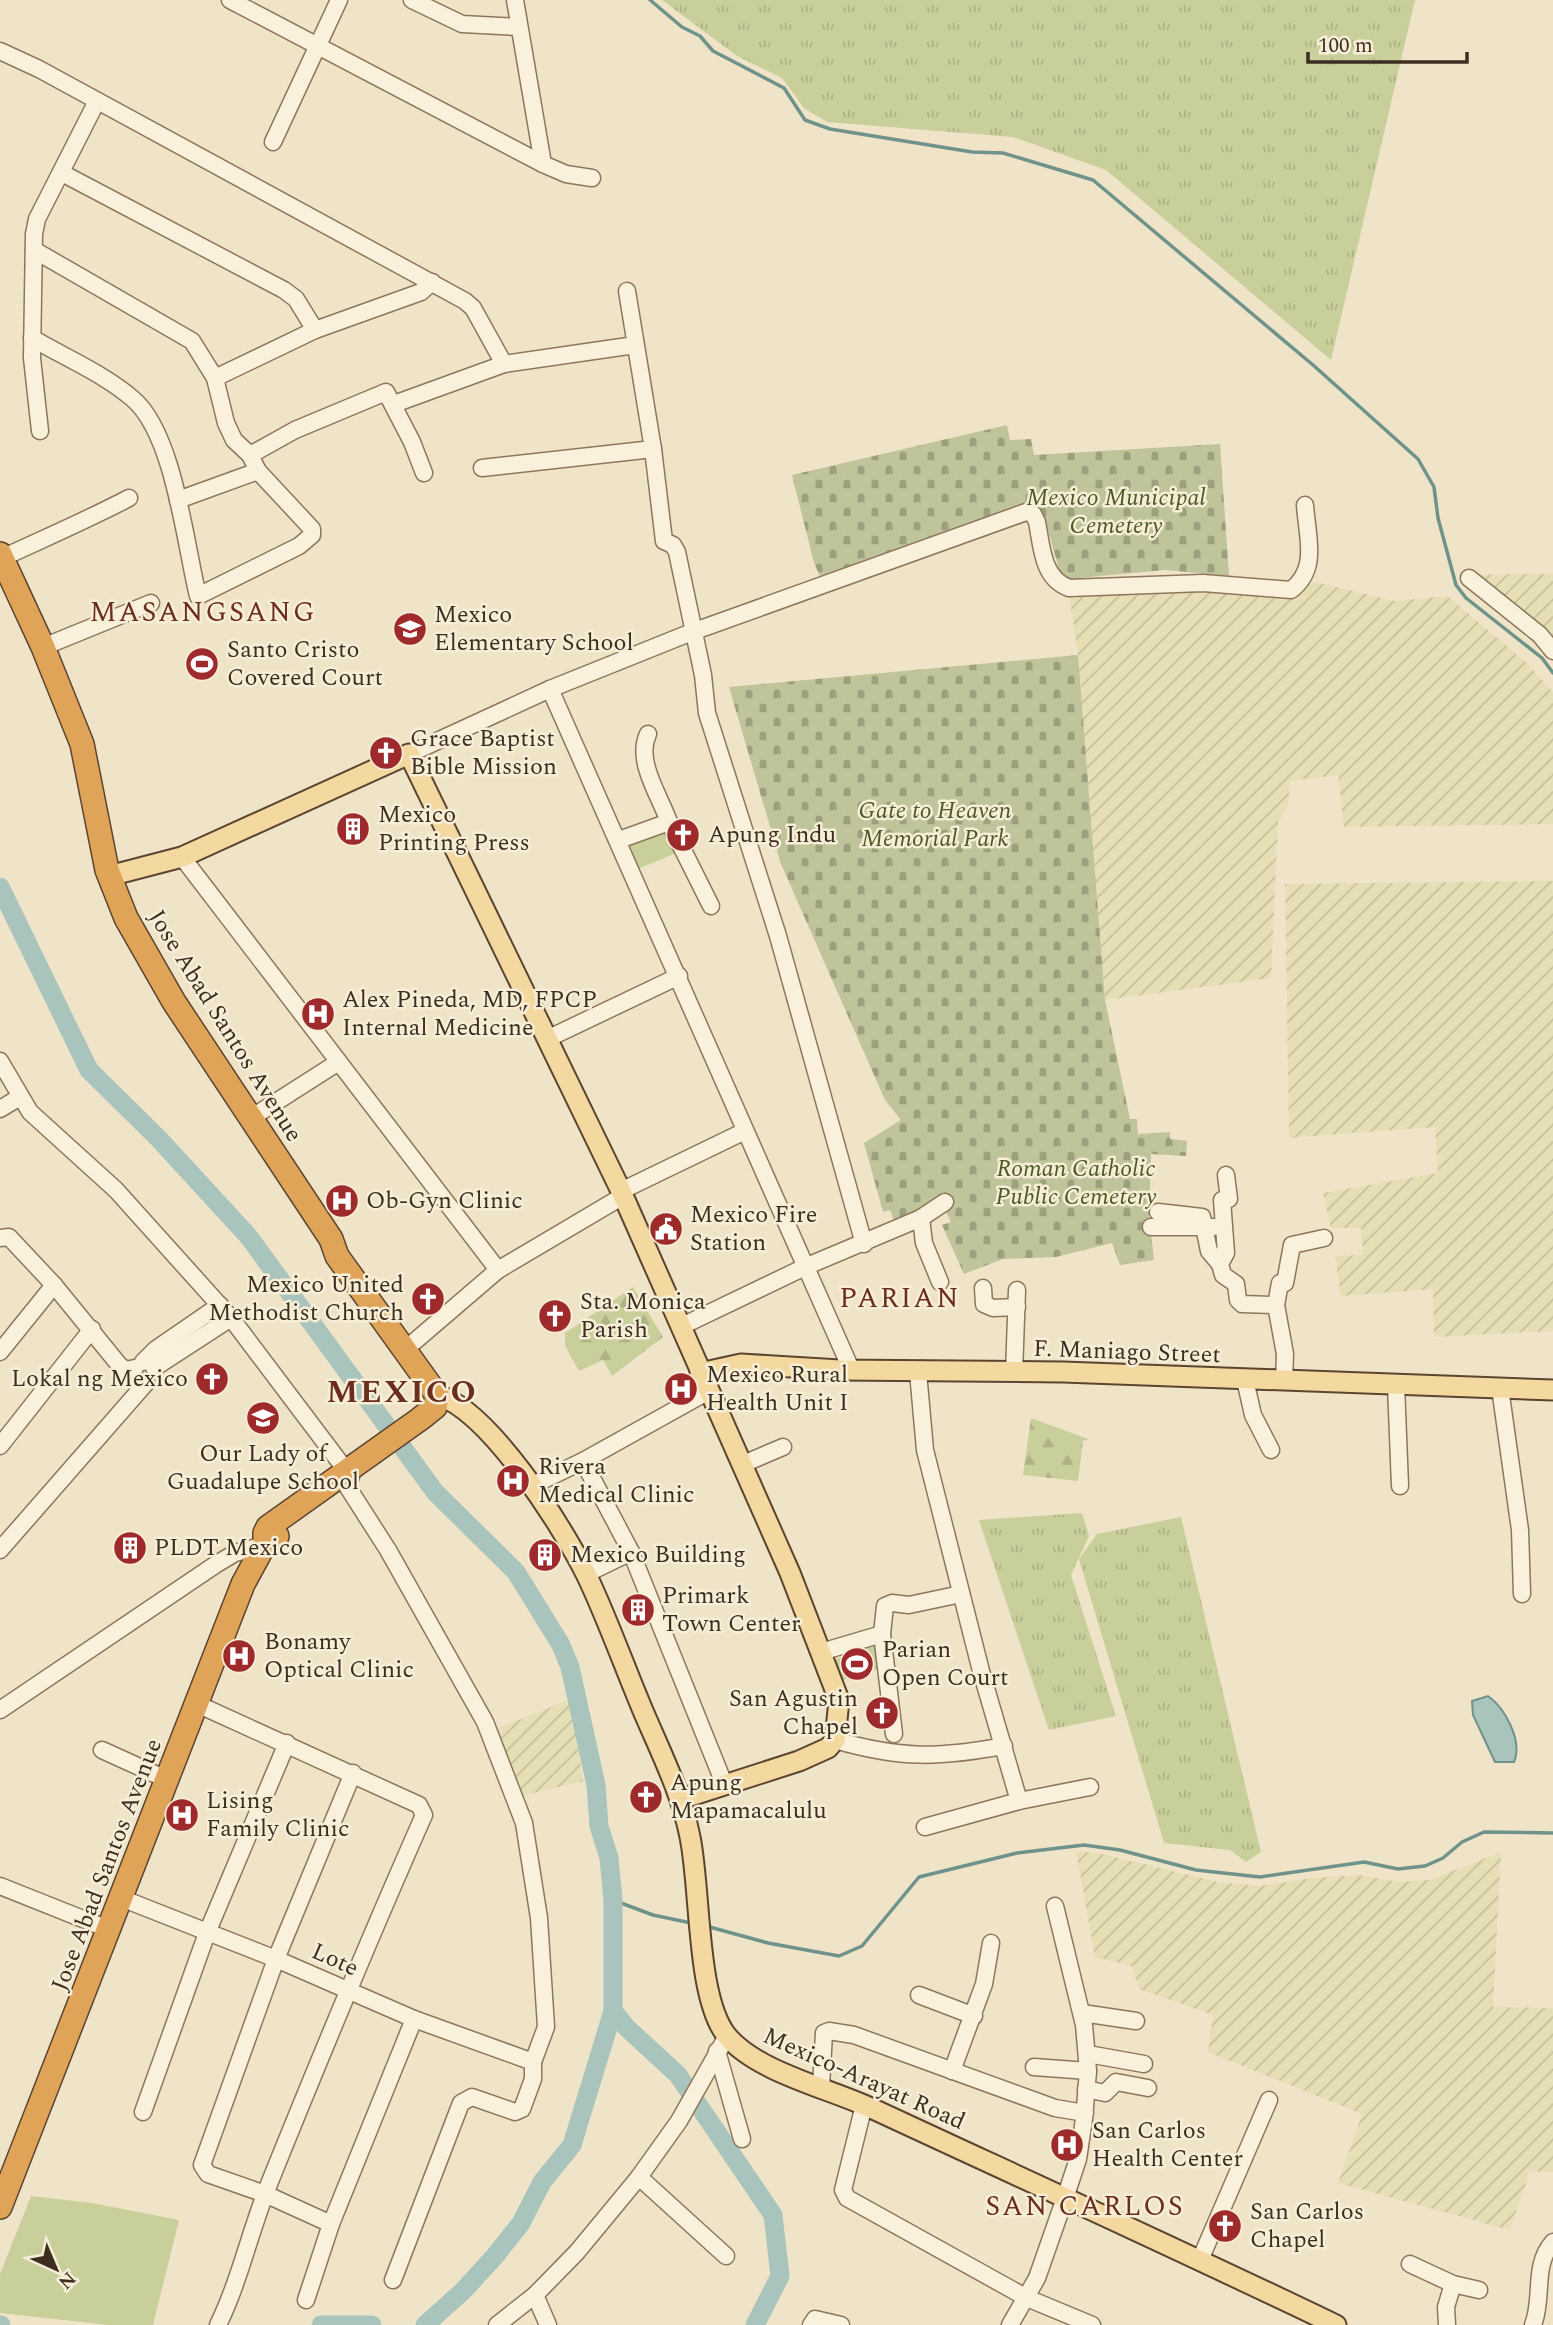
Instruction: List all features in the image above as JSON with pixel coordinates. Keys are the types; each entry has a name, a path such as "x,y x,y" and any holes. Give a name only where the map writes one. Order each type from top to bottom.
{"highway":[{"name":"Jose Abad Santos Avenue","path":"1,556 43,647 82,744 109,876 146,957 331,1239 337,1256 443,1397"},
{"name":"Jose Abad Santos Avenue","path":"0,2207 243,1584 265,1545 382,1452 422,1424 442,1415 444,1380 345,1249 331,1239"}],"main road":[{"path":"109,876 182,857 409,754 550,1038 622,1194 682,1326 708,1392 743,1464 839,1700 835,1740 817,1754 681,1799"},
{"name":"F. Maniago Street","path":"701,1373 741,1364 851,1370 1063,1372 1553,1390"},
{"name":"Mexico-Arayat Road","path":"443,1397 464,1407 493,1436 531,1486 586,1574 681,1799 694,1856 712,2005 722,2043 740,2049 761,2063 864,2105 1336,2325"}],"street":[{"path":"230,0 252,6 320,46 542,164 566,174 592,178"},
{"path":"273,142 320,46 339,0"},
{"path":"412,0 433,6 462,24 519,27"},
{"path":"515,0 542,164"},
{"path":"0,51 432,282 472,308 504,364"},
{"path":"40,431 32,338 37,219 97,101"},
{"path":"62,173 284,289 296,299 315,330"},
{"path":"32,338 135,400 149,416 159,438 178,500 187,551 200,595 299,546 312,536 312,529 258,471 250,455 234,440 226,424 215,378 192,341 34,250"},
{"path":"215,378 315,330 421,292 432,282"},
{"path":"627,291 653,449 664,541 673,545 677,552 703,675 707,713 778,936 864,1244"},
{"path":"394,404 504,364 635,345"},
{"path":"250,455 296,430 386,392 394,404 424,473"},
{"path":"482,468 653,449"},
{"path":"178,500 258,471"},
{"path":"1,556 36,545 66,527 83,523 130,498"},
{"path":"409,754 550,689 692,632 1026,512 1032,514 1037,522 1051,576 1057,584 1069,588 1203,583 1291,590 1304,580 1309,569 1305,505"},
{"path":"1469,578 1540,635 1553,651"},
{"path":"43,647 151,603"},
{"path":"550,689 851,1370"},
{"path":"648,734 644,744 650,779 711,906"},
{"path":"619,840 669,822"},
{"path":"182,857 498,1270"},
{"path":"550,1038 679,976"},
{"path":"0,1060 20,1097 45,1128 116,1190 225,1311 347,1478 485,1722 518,1806 539,1918 545,1997 546,2027 533,2062 533,2079 518,2111 472,2096 461,2104 393,2280"},
{"path":"251,1118 337,1063"},
{"path":"0,1109 20,1097"},
{"path":"414,1342 498,1270 622,1194 745,1131"},
{"path":"1220,1264 1226,1253 1222,1200 1229,1199 1227,1175"},
{"path":"682,1326 807,1266 920,1218 945,1202"},
{"path":"920,1218 924,1243 940,1282"},
{"path":"1154,1220 1223,1227"},
{"path":"1204,1227 1209,1251 1220,1264 1223,1275 1236,1284 1242,1304 1276,1305"},
{"path":"0,1238 9,1237 54,1285 120,1366 126,1370 145,1370"},
{"path":"1284,1381 1283,1333 1276,1305 1280,1283 1285,1283 1292,1245 1324,1238"},
{"path":"0,1352 54,1285"},
{"path":"983,1288 984,1304 988,1307 1017,1307"},
{"path":"1014,1373 1017,1290"},
{"path":"0,1550 145,1370 156,1349 225,1311"},
{"path":"0,1446 92,1329"},
{"path":"918,1372 925,1450 961,1594 1019,1801"},
{"path":"1245,1380 1253,1415 1270,1450"},
{"path":"1396,1385 1399,1486"},
{"path":"1500,1388 1520,1530 1522,1594"},
{"path":"531,1486 583,1461 708,1392"},
{"path":"743,1464 783,1447"},
{"path":"583,1461 631,1552 725,1786"},
{"path":"0,1710 215,1565 236,1553 265,1545"},
{"path":"586,1574 631,1552"},
{"path":"894,1734 882,1634 883,1618 889,1604 909,1605 961,1594"},
{"path":"821,1652 882,1634"},
{"path":"197,1704 419,1805 424,1815 347,1991 265,2194 244,2261 218,2325"},
{"path":"835,1740 886,1754 911,1756 949,1756 1004,1746"},
{"path":"143,2112 208,1933 287,1743"},
{"path":"102,1750 168,1780"},
{"path":"331,2224 265,2194 208,2174 202,2160 276,1959 353,1773"},
{"path":"925,1827 1019,1801 1090,1787"},
{"path":"0,1886 108,1929"},
{"name":"Lote","path":"121,1898 276,1959 414,2019 533,2062"},
{"path":"1010,2325 1027,2298 1065,2198 1078,2159 1085,2113 1088,2054 1082,2013 1055,1906"},
{"path":"953,2071 986,1975 990,1943"},
{"path":"919,1995 974,2016"},
{"path":"1082,2013 1136,2021"},
{"path":"306,2300 331,2224 414,2019"},
{"path":"821,2087 821,2043 824,2033 829,2031 854,2035 1055,2108 1085,2113"},
{"path":"497,2325 535,2295 577,2252 639,2177 687,2105 722,2043"},
{"path":"722,2043 742,2139"},
{"path":"1088,2054 1144,2064"},
{"path":"1034,2067 1088,2071"},
{"path":"1086,2089 1105,2093 1116,2082 1148,2088"},
{"path":"1200,2260 1269,2100"},
{"path":"864,2105 844,2194 1027,2298 1092,2325"},
{"path":"639,2177 726,2256"},
{"path":"1533,2325 1540,2307 1542,2262 1553,2242"},
{"path":"1410,2263 1453,2284 1479,2290"},
{"path":"1447,2325 1446,2307 1453,2284"},
{"path":"535,2295 548,2325"},
{"path":"811,2325 815,2319 841,2325"}],"shaded area":[{"path":"1553,574 1553,650 1463,575"},
{"path":"1316,582 1394,601 1447,596 1528,664 1553,692 1553,824 1344,827 1338,775 1290,781 1288,807 1278,821 1271,978 1105,1000 1078,655 1069,595 1215,588 1244,596 1292,595 1303,586"},
{"path":"1553,881 1553,1331 1434,1337 1433,1289 1341,1296 1335,1256 1363,1255 1361,1228 1331,1228 1323,1193 1438,1173 1435,1127 1289,1138 1285,884"},
{"path":"571,1699 583,1781 521,1796 496,1729"},
{"path":"1076,1851 1102,1854 1218,1882 1261,1886 1312,1878 1359,1875 1399,1882 1430,1880 1501,1852 1493,2007 1553,2008 1553,2172 1530,2171 1510,2230 1338,2183 1362,2114 1208,2052 1213,2015 1139,1989 1132,1966 1095,1957"}],"green space":[{"path":"662,0 1415,0 1331,360 1106,170 1013,137 827,122 804,108 782,78 737,56"},
{"name":"Mexico Municipal Cemetery","path":"1007,425 1010,440 1031,439 1034,455 1220,444 1229,576 1165,570 1068,579 1061,576 1044,516 827,592 814,563 792,475"},
{"name":"Gate to Heaven Memorial Park","path":"1078,655 1105,1000 1130,1119 1137,1119 1138,1134 1170,1132 1170,1139 1187,1141 1186,1156 1151,1154 1149,1216 1154,1260 1120,1265 1112,1243 1056,1257 1003,1259 964,1274 942,1225 951,1222 943,1205 896,1227 890,1210 883,1212 864,1143 901,1120 885,1100 781,864 729,687"},
{"path":"671,827 681,851 633,871 623,847"},
{"path":"633,1287 663,1337 612,1376 603,1360 579,1371 565,1345 565,1333"},
{"path":"1031,1418 1088,1439 1083,1441 1078,1481 1023,1475"},
{"path":"1082,1513 1089,1536 1071,1575 1116,1716 1049,1730 979,1520"},
{"path":"1181,1517 1261,1852 1246,1862 1230,1850 1164,1843 1079,1559 1097,1534"},
{"name":"Parian Open Court","path":"874,1646 881,1668 840,1681 833,1660"},
{"path":"31,2196 92,2203 179,2220 153,2325 109,2325 0,2313 0,2274"}],"water":[{"path":"1488,1696 1500,1708 1511,1726 1516,1745 1514,1762 1495,1762 1473,1715 1472,1701"}],"waterway":[{"path":"650,0 682,27 700,36 713,51 784,88 805,120 830,129 972,152 1003,153 1093,180 1313,365 1418,459 1434,487 1438,518 1456,585 1466,598 1542,658 1553,673"},
{"path":"0,887 89,1070 159,1139 249,1237 435,1492 516,1572 561,1645 570,1667 596,1785 599,1826 609,1858 613,1900 613,2011 572,2145 542,2182 521,2223 495,2256 463,2291 425,2325"},
{"path":"706,1926 768,1943 839,1956 862,1946 919,1877 1017,1853 1084,1845 1120,1850 1196,1870 1260,1877 1364,1862 1398,1869 1425,1866 1443,1858 1462,1842 1484,1832 1553,1833"},
{"path":"613,1900 653,1915 691,1923"},
{"path":"613,2011 627,2028 678,2075 773,2215 780,2276 755,2325"},
{"path":"321,2325 372,2325"}],"place":[{"name":"Mexico Elementary School","path":"410,629"},
{"name":"Santo Cristo Covered Court","path":"202,664"},
{"name":"Grace Baptist Bible Mission","path":"386,753"},
{"name":"Mexico Printing Press","path":"353,829"},
{"name":"Apung Indu","path":"683,835"},
{"name":"Alex Pineda, MD, FPCP Internal Medicine","path":"318,1014"},
{"name":"Ob-Gyn Clinic","path":"342,1201"},
{"name":"Mexico Fire Station","path":"666,1229"},
{"name":"Mexico United Methodist Church","path":"428,1299"},
{"name":"Sta. Monica Parish","path":"555,1316"},
{"name":"Lokal ng Mexico","path":"212,1379"},
{"name":"Mexico Rural Health Unit I","path":"681,1389"},
{"name":"Our Lady of Guadalupe School","path":"263,1418"},
{"name":"Rivera Medical Clinic","path":"513,1481"},
{"name":"PLDT Mexico","path":"130,1548"},
{"name":"Mexico Building","path":"545,1555"},
{"name":"Primark Town Center","path":"638,1610"},
{"name":"Bonamy Optical Clinic","path":"239,1656"},
{"name":"Parian Open Court","path":"857,1664"},
{"name":"San Agustin Chapel","path":"882,1713"},
{"name":"Apung Mapamacalulu","path":"646,1797"},
{"name":"Lising Family Clinic","path":"182,1815"},
{"name":"San Carlos Health Center","path":"1067,2145"},
{"name":"San Carlos Chapel","path":"1225,2226"}],"district":[{"name":"MASANGSANG","path":"203,612"},
{"name":"PARIAN","path":"900,1298"},
{"name":"MEXICO","path":"402,1392"},
{"name":"SAN CARLOS","path":"1085,2206"}],"park label":[{"name":"Roman Catholic Public Cemetery","path":"1076,1183"}]}
